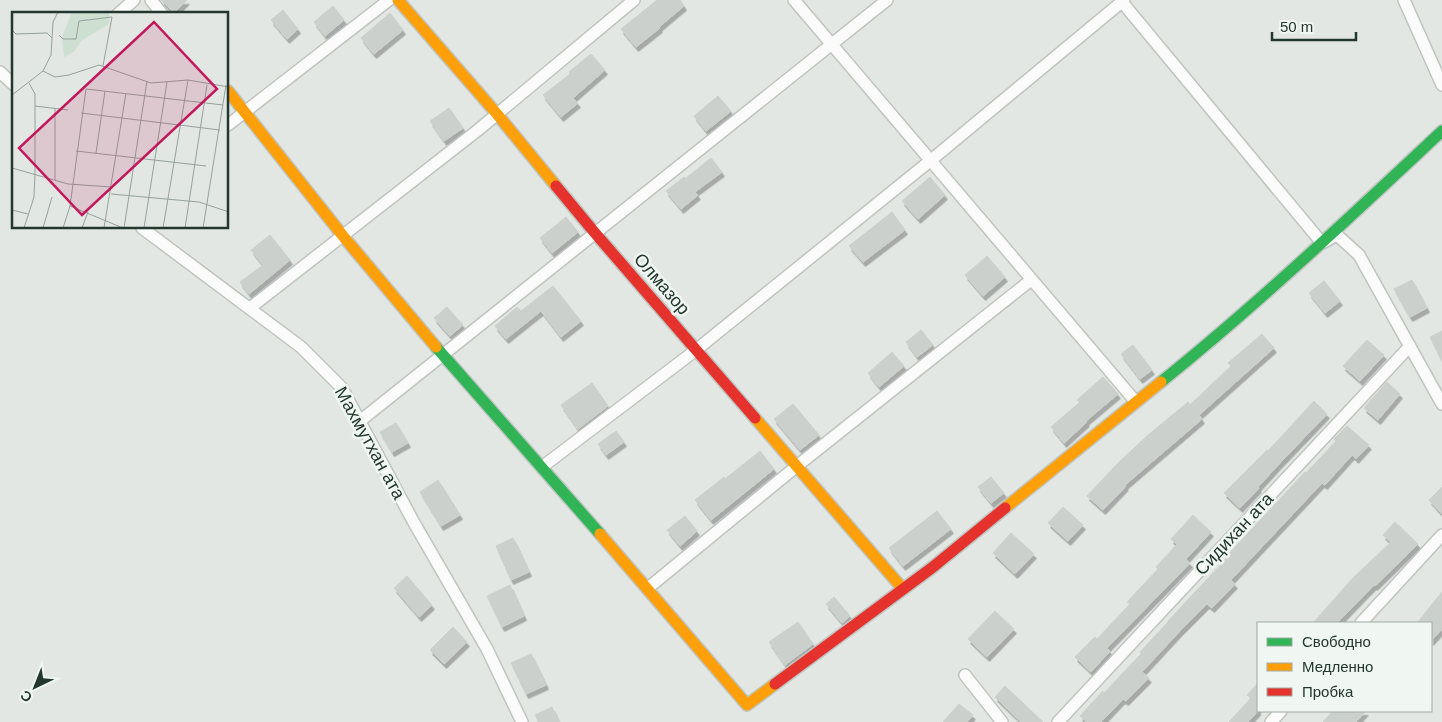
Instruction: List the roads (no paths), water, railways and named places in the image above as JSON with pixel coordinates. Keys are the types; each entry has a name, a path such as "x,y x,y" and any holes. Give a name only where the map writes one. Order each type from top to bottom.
{"street":[{"path":"120,12 134,0"},
{"path":"151,0 160,12"},
{"path":"229,125 389,0"},
{"name":"Олмазор","path":"398,0 497,114 595,233 903,588"},
{"path":"250,308 497,114 634,0"},
{"path":"794,0 1136,402"},
{"path":"360,421 887,0"},
{"path":"1404,0 1442,85"},
{"path":"542,467 696,350 930,161 1123,1 1322,243"},
{"path":"0,72 12,83"},
{"path":"229,91 343,236 443,355 648,588 747,705 941,560 1188,360 1322,243 1442,131"},
{"name":"Махмутхан ата","path":"143,229 301,347 342,388 413,521 488,649 522,722"},
{"path":"1322,243 1337,235 1360,255 1442,404"},
{"path":"648,588 797,466 1032,280"},
{"name":"Сидихан ата","path":"1058,722 1410,346"},
{"path":"1362,622 1442,535"},
{"path":"965,675 1002,722"},
{"path":"1271,722 1280,712"}]}
